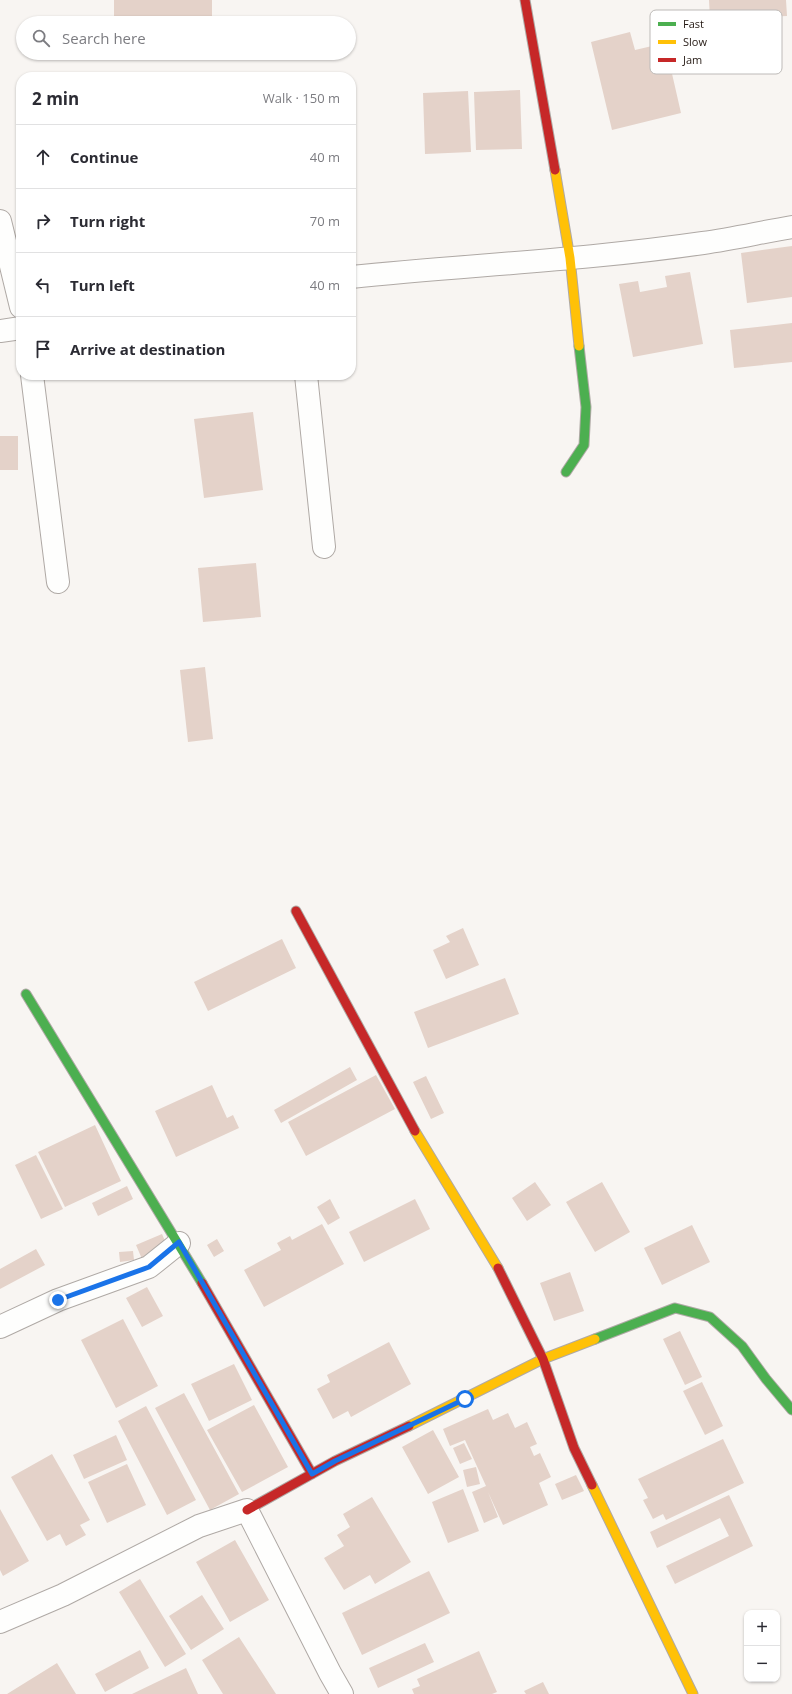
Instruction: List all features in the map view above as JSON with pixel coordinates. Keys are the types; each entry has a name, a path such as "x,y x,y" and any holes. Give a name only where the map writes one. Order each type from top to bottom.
{"street":[{"path":"525,0 570,258 586,407 584,445 566,472"},
{"path":"0,221 16,287"},
{"path":"356,276 428,269 570,258 702,243 792,227"},
{"path":"0,331 16,329"},
{"path":"33,380 58,582"},
{"path":"307,380 324,547"},
{"path":"296,911 426,1151 494,1257 543,1359 574,1448 693,1694"},
{"path":"26,994 179,1242 312,1474"},
{"path":"0,1326 58,1300 149,1267 179,1242"},
{"path":"0,1622 63,1595 199,1526 247,1510 335,1461 465,1399 543,1359 675,1308 710,1317 742,1346 766,1379 792,1410"},
{"path":"247,1510 342,1694"}],"building":[{"path":"114,0 212,0 212,16 114,16"},
{"path":"709,0 786,0 787,16 782,16 782,10 710,10"},
{"path":"630,32 635,50 650,46 650,74 672,74 681,113 612,130 591,42"},
{"path":"520,90 522,149 476,150 474,92"},
{"path":"468,91 471,152 425,154 423,93"},
{"path":"792,246 792,297 747,303 741,253"},
{"path":"690,272 703,344 633,357 619,284 638,281 640,292 667,287 665,276"},
{"path":"792,323 792,362 734,368 730,330"},
{"path":"253,412 263,490 204,498 194,419"},
{"path":"0,436 18,436 18,470 0,470"},
{"path":"256,563 261,617 203,622 198,568"},
{"path":"205,667 213,739 188,742 180,670"},
{"path":"463,928 479,965 446,979 433,950 450,942 446,936"},
{"path":"282,939 296,968 208,1011 194,982"},
{"path":"505,978 519,1014 428,1048 414,1012"},
{"path":"350,1067 357,1080 281,1123 274,1110"},
{"path":"376,1075 395,1109 306,1156 288,1122"},
{"path":"426,1076 444,1113 431,1119 413,1082"},
{"path":"212,1085 227,1118 233,1115 239,1128 176,1157 155,1111"},
{"path":"95,1125 121,1181 65,1207 38,1152"},
{"path":"36,1155 63,1209 41,1219 15,1165"},
{"path":"535,1182 551,1205 527,1221 512,1198"},
{"path":"602,1182 630,1232 595,1252 566,1202"},
{"path":"127,1186 133,1199 98,1216 92,1203"},
{"path":"330,1199 340,1218 328,1225 317,1207"},
{"path":"415,1199 430,1229 364,1262 349,1232"},
{"path":"322,1224 344,1264 264,1307 244,1270 281,1250 277,1243 290,1236 292,1240"},
{"path":"692,1225 710,1262 662,1285 644,1248"},
{"path":"162,1234 168,1248 142,1259 136,1245"},
{"path":"217,1239 224,1251 214,1257 207,1245"},
{"path":"36,1249 45,1265 0,1289 0,1269"},
{"path":"133,1251 134,1260 120,1262 119,1252"},
{"path":"570,1272 584,1311 554,1321 540,1283"},
{"path":"147,1287 163,1316 142,1327 126,1298"},
{"path":"123,1319 158,1386 116,1408 81,1340"},
{"path":"680,1331 702,1377 685,1385 663,1339"},
{"path":"389,1342 411,1384 351,1417 348,1411 333,1419 317,1389 330,1382 327,1375"},
{"path":"234,1364 252,1400 209,1421 191,1384"},
{"path":"702,1382 723,1426 705,1435 683,1391"},
{"path":"184,1393 239,1494 210,1510 155,1408"},
{"path":"254,1405 288,1467 242,1492 207,1430"},
{"path":"146,1406 196,1500 167,1515 118,1421"},
{"path":"488,1409 493,1420 508,1413 515,1428 527,1422 537,1444 530,1447 534,1456 540,1453 551,1477 539,1483 548,1505 503,1525 488,1492 498,1517 484,1523 472,1492 486,1486 465,1440 450,1446 443,1429"},
{"path":"433,1430 459,1477 428,1494 402,1447"},
{"path":"116,1435 127,1460 84,1479 73,1455"},
{"path":"723,1439 744,1483 666,1520 663,1514 653,1519 643,1500 648,1498 638,1479"},
{"path":"464,1443 472,1459 460,1464 453,1448"},
{"path":"52,1454 90,1520 80,1525 86,1535 66,1546 60,1534 47,1541 11,1477"},
{"path":"127,1464 146,1505 107,1523 88,1482"},
{"path":"476,1467 480,1484 467,1487 463,1470"},
{"path":"576,1475 584,1491 562,1500 555,1484"},
{"path":"463,1489 479,1531 448,1543 432,1502"},
{"path":"729,1495 753,1546 675,1584 666,1566 729,1536 720,1518 657,1548 650,1532"},
{"path":"372,1497 411,1562 375,1584 370,1575 344,1590 324,1558 344,1546 337,1535 350,1527 343,1514"},
{"path":"0,1509 29,1561 3,1576 0,1570"},
{"path":"235,1540 269,1600 230,1622 196,1562"},
{"path":"429,1571 450,1613 362,1655 342,1613"},
{"path":"140,1579 186,1654 165,1667 119,1592"},
{"path":"202,1595 224,1629 191,1650 169,1616"},
{"path":"239,1637 276,1694 223,1694 202,1660"},
{"path":"425,1643 434,1662 378,1688 369,1668"},
{"path":"140,1650 149,1668 105,1692 95,1674"},
{"path":"479,1651 497,1692 492,1694 414,1694 412,1689 420,1686 417,1679"},
{"path":"57,1663 76,1694 7,1694"},
{"path":"186,1668 198,1694 132,1694"},
{"path":"543,1682 549,1694 526,1694 524,1691"}],"traffic: fast":[{"path":"566,472 584,445 586,407 579,346"},
{"path":"26,994 202,1283"},
{"path":"595,1339 675,1308 710,1317 742,1346 766,1379 792,1410"}],"traffic: slow":[{"path":"555,170 570,258 579,346"},
{"path":"415,1131 498,1268"},
{"path":"409,1426 543,1359 595,1339"},
{"path":"592,1485 693,1694"}],"traffic: jam":[{"path":"525,0 555,170"},
{"path":"296,911 415,1131"},
{"path":"498,1268 543,1359 574,1448 592,1485"},
{"path":"202,1283 312,1474"},
{"path":"247,1510 335,1461 409,1426"}],"route":[{"path":"58,1300 149,1267 179,1242 312,1474 335,1461 465,1399"}]}
